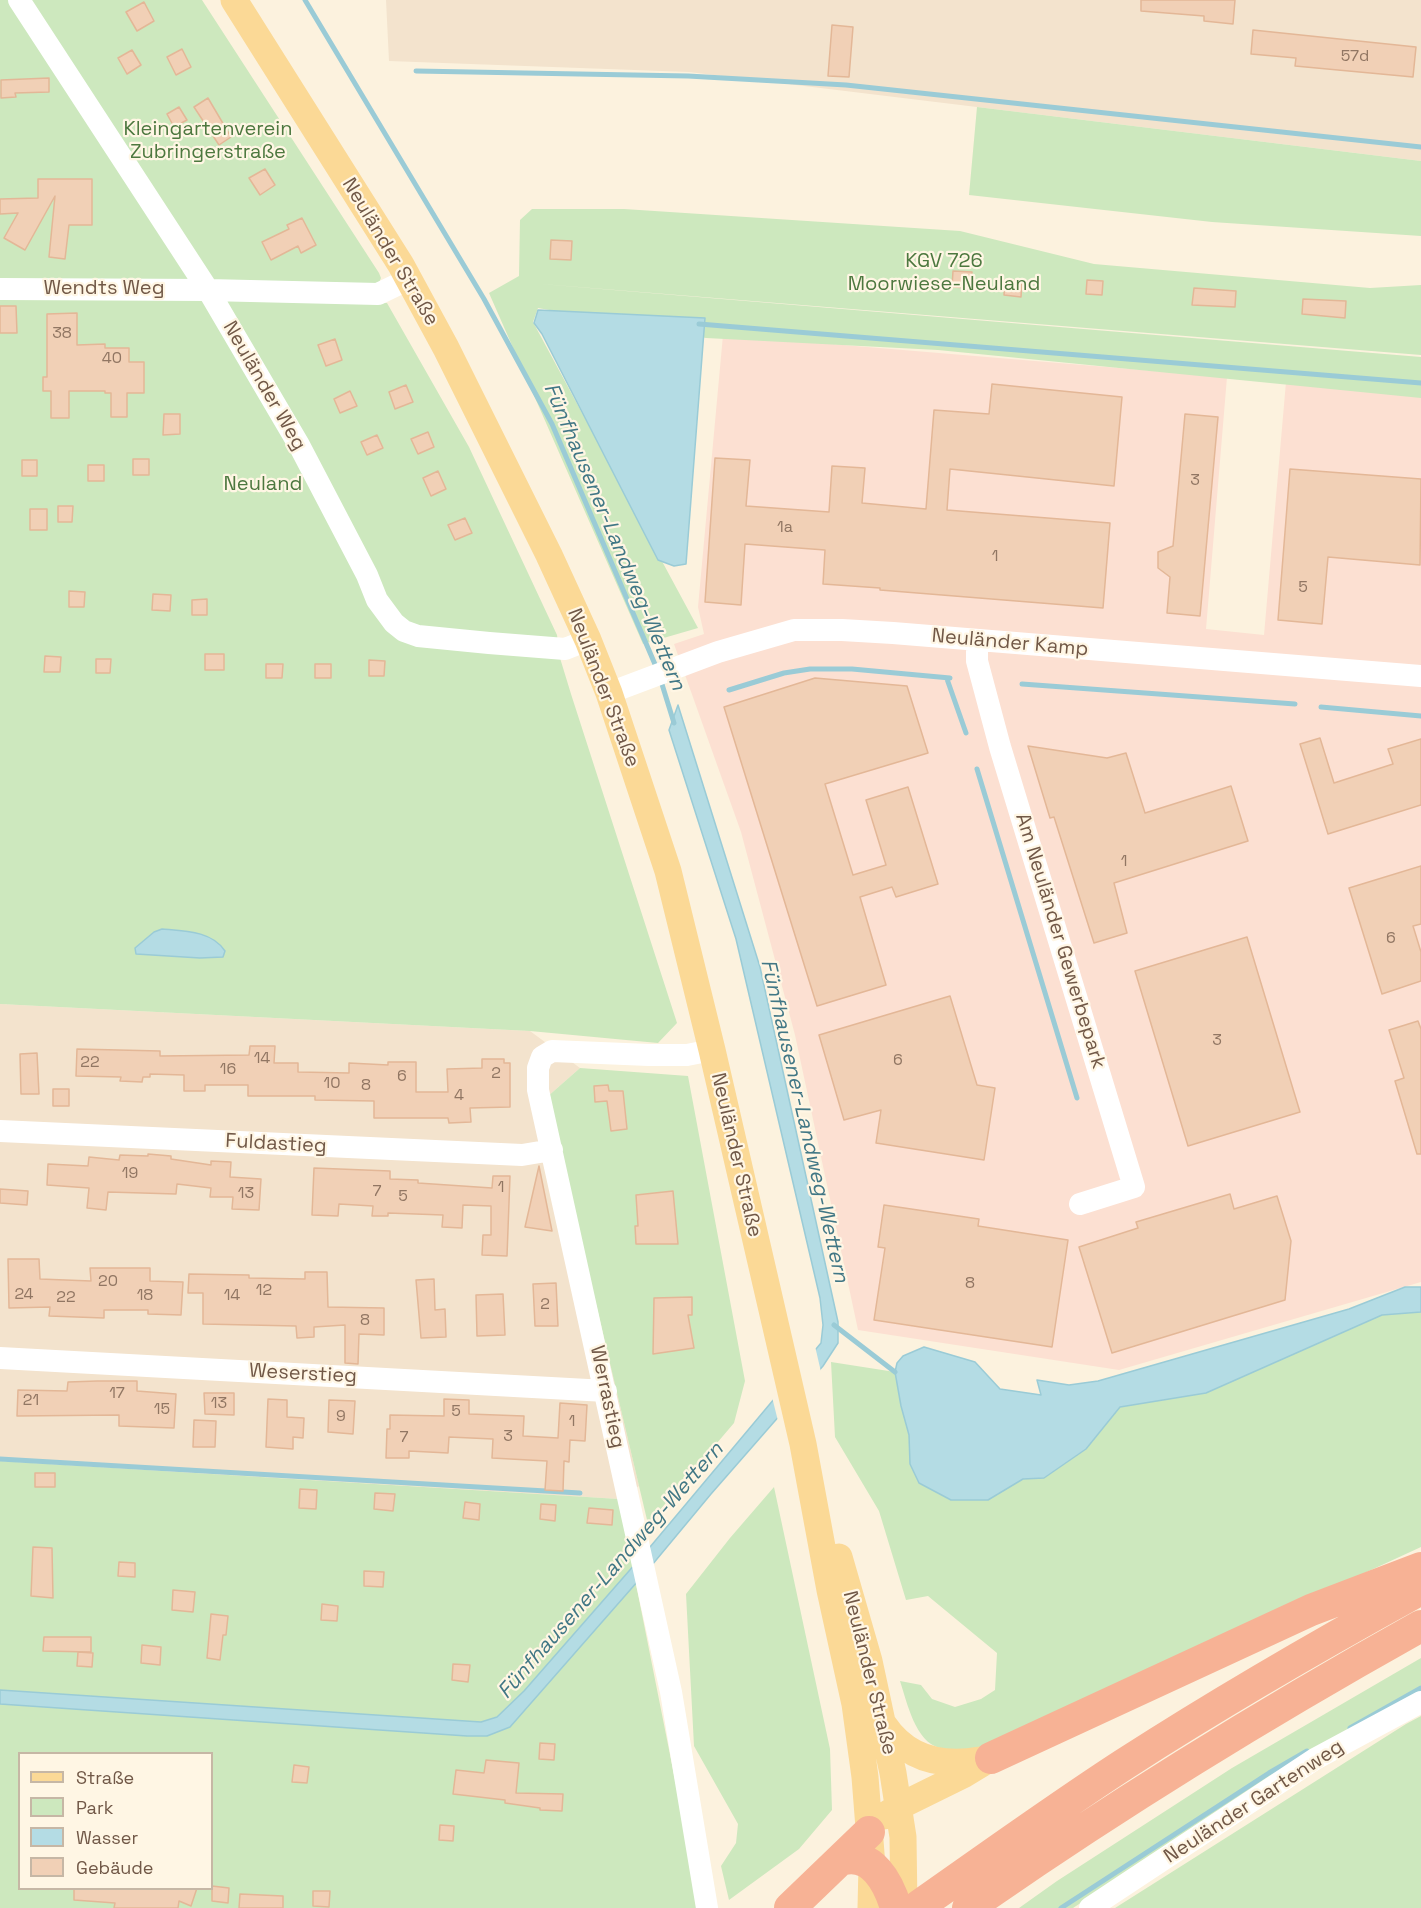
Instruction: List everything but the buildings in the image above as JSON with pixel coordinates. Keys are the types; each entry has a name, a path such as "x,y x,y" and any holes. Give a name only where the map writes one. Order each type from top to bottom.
{"highway":[{"path":"991,1758 1311,1611 1421,1568"},
{"path":"916,1908 1126,1763 1224,1702 1421,1589"},
{"path":"968,1908 1038,1859 1238,1731 1421,1626"},
{"path":"790,1908 869,1832"},
{"path":"841,1860 853,1858 880,1879 889,1887 896,1908"}],"main road":[{"name":"Neuländer Straße","path":"234,0 409,279 446,348 543,544 588,640 609,693 668,871 712,1050 796,1417 849,1591 884,1725 898,1807 880,1879"},
{"name":"Neuländer Straße","path":"803,1444 830,1590 855,1704 869,1832 880,1879 904,1908"},
{"path":"884,1725 898,1742 935,1762 958,1764 991,1758"},
{"path":"869,1832 884,1816 898,1807 963,1775 991,1758"}],"street":[{"name":"Neuländer Weg","path":"20,0 208,290 299,445 367,575 377,600 394,624 417,636 489,644 564,649 588,640"},
{"name":"Neuländer Weg","path":"208,290 378,294 409,279"},
{"name":"Wendts Weg","path":"0,289 208,290"},
{"name":"Neuländer Kamp","path":"609,693 682,665 768,636 794,630 842,630 1421,676"},
{"name":"Am Neuländer Gewerbepark","path":"976,640 977,661 1000,747 1134,1187 1080,1204"},
{"name":"Werrastieg","path":"707,1908 671,1692 537,1081 538,1068 545,1054 559,1050 687,1055 712,1050"},
{"name":"Fuldastieg","path":"0,1131 522,1155 552,1150"},
{"name":"Weserstieg","path":"0,1358 606,1391"},
{"name":"Neuländer Gartenweg","path":"1090,1908 1315,1759 1421,1702"}],"shaded area":[{"path":"386,0 1421,0 1421,161 689,72 389,61"},
{"path":"723,335 1227,377 1206,629 1264,635 1286,382 1421,392 1421,1282 1119,1370 858,1330 795,1035 741,832 674,644 704,634 698,607"},
{"path":"0,1004 530,1031 580,1068 547,1097 639,1486 619,1499 0,1461"}],"green space":[{"path":"0,0 21,0 209,277 30,0 202,0 379,273 381,278 371,301 387,303 469,447 557,635 560,658 571,694 677,1023 658,1043 530,1031 0,1004"},
{"path":"977,107 1421,161 1421,236 1212,222 969,195"},
{"name":"KGV 726 Moorwiese-Neuland","path":"532,209 624,209 960,231 1094,264 1370,288 1421,285 1421,355 529,283 1421,357 1421,398 938,350 706,338 538,308 533,322 698,628 643,644 489,293 519,276 520,220"},
{"path":"580,1068 688,1076 745,1381 734,1423 648,1524 547,1097"},
{"path":"1421,1312 1421,1547 978,1751 940,1748 924,1738 913,1720 900,1681 921,1685 932,1699 955,1707 981,1699 995,1690 997,1653 928,1596 906,1600 879,1511 835,1437 831,1362 895,1372 909,1435 910,1464 988,1500 1023,1479 1044,1478 1086,1449 1120,1407 1206,1393 1382,1315"},
{"path":"0,1461 619,1499 697,1890 697,1908 0,1908"},
{"path":"774,1487 830,1749 832,1810 799,1849 729,1900 721,1866 736,1843 738,1824 694,1746 686,1594"},
{"path":"1421,1658 1421,1692 1272,1778 1073,1908 1019,1908 1232,1768"},
{"path":"1421,1716 1421,1908 1115,1908 1406,1724"}],"water":[{"path":"538,310 705,318 686,564 674,566 658,560 542,334 534,323"},
{"path":"678,705 760,967 838,1322 838,1343 823,1366 510,1727 487,1736 467,1736 0,1704 0,1690 481,1722 497,1717 524,1691 650,1547 821,1343 823,1325 820,1298 736,939 669,730"},
{"path":"162,929 197,933 213,939 225,951 223,957 136,954 135,948 154,932"},
{"path":"1405,1287 1421,1287 1421,1312 1382,1315 1206,1393 1120,1407 1086,1449 1044,1478 1023,1479 988,1500 951,1500 919,1483 910,1464 909,1435 895,1372 897,1363 903,1356 924,1347 975,1362 1000,1389 1041,1395 1037,1380 1069,1385 1098,1381 1349,1309"}],"pier":[{"path":"815,1346 821,1372 778,1421 772,1397"}],"waterway":[{"name":"Fünfhausener-Landweg-Wettern","path":"305,0 484,299 552,424 657,669"},
{"path":"416,71 688,76 846,85 1421,147"},
{"path":"699,324 1421,383"},
{"path":"729,690 784,673 810,669 852,669 950,678"},
{"path":"947,679 966,733"},
{"name":"Fünfhausener-Landweg-Wettern","path":"661,681 674,723"},
{"path":"1022,684 1295,704"},
{"path":"1321,707 1421,716"},
{"path":"977,769 1077,1098"},
{"path":"834,1325 895,1372"},
{"path":"0,1459 580,1493"},
{"path":"1350,1728 1421,1688"},
{"path":"1061,1908 1269,1773 1307,1751"}],"park label":[{"name":"Kleingartenverein Zubringerstraße","path":"208,142"},
{"name":"Neuland","path":"263,485"}]}
